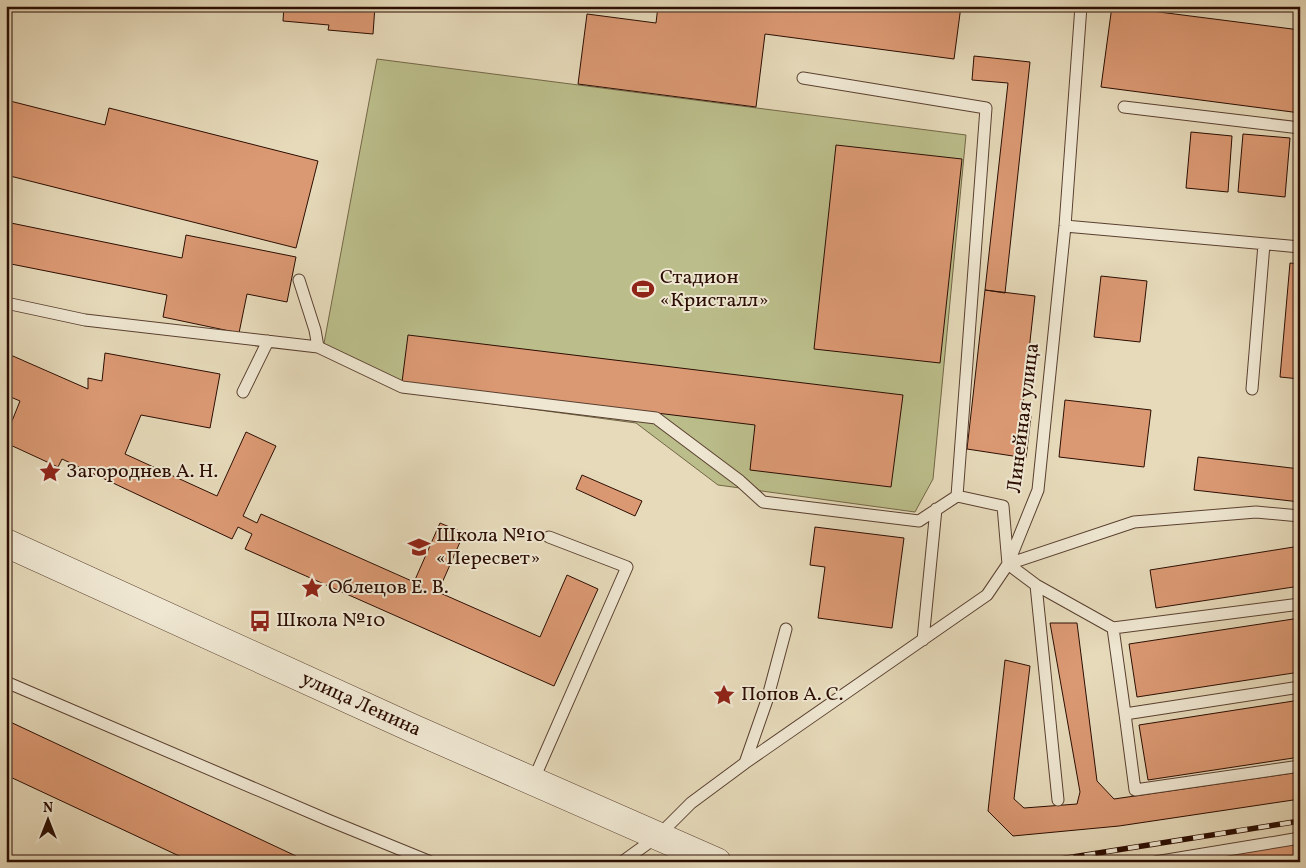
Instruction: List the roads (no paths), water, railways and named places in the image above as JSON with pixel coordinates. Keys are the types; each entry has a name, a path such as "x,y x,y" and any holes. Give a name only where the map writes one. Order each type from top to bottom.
{"street":[{"name":"улица Ленина","path":"6,543 412,728 717,862"}],"lane":[{"name":"Линейная улица","path":"622,862 658,836 691,803 745,762 988,595 1008,564 1038,490 1065,226 1081,6"},
{"path":"803,78 986,108 957,496"},
{"path":"1124,107 1300,128"},
{"path":"1065,226 1300,247"},
{"path":"1252,389 1264,244"},
{"path":"299,280 315,330 318,347"},
{"path":"6,302 85,320 318,347 402,387 656,418 740,482 763,502 919,521 957,496 1003,506 1008,564 1036,586 1113,628 1300,604"},
{"path":"243,392 268,341"},
{"path":"923,640 936,509"},
{"path":"1008,564 1134,522 1256,512 1300,516"},
{"path":"533,781 627,567 549,536"},
{"path":"1036,586 1058,800"},
{"path":"1113,628 1135,790 1300,766"},
{"path":"745,762 767,700 786,629"},
{"path":"6,682 430,862"},
{"path":"1125,714 1300,687"},
{"path":"1155,862 1300,838"}],"railway":[{"path":"1041,862 1300,821"}],"place":[{"name":"Стадион «Кристалл»","path":"643,289"},
{"name":"Загороднев А. Н.","path":"50,472"},
{"name":"Школа №10 «Пересвет»","path":"419,547"},
{"name":"Облецов Е. В.","path":"312,588"},
{"name":"Школа №10","path":"260,621"},
{"name":"Попов А. С.","path":"724,695"}]}
